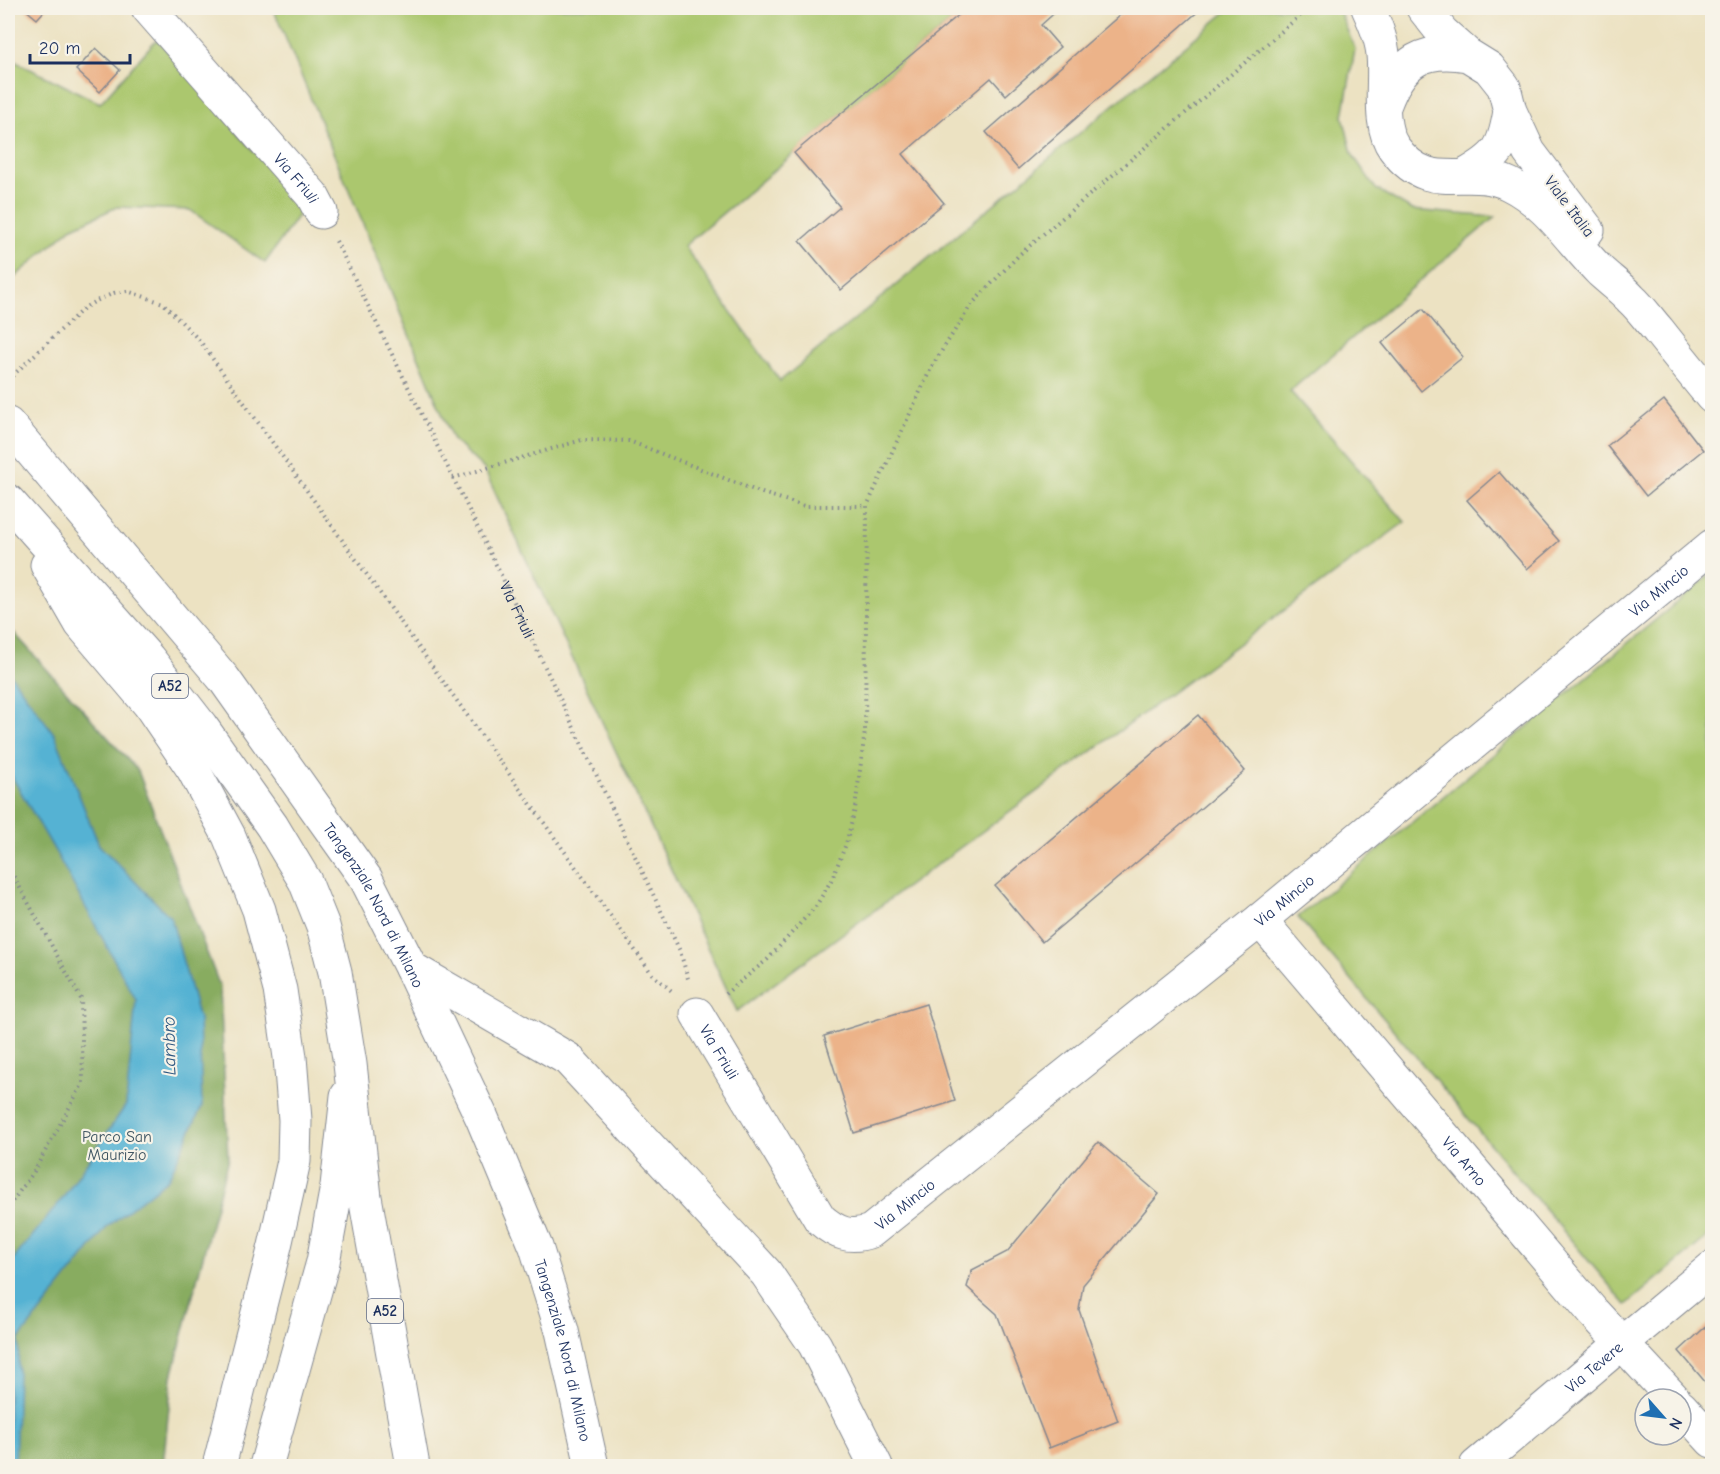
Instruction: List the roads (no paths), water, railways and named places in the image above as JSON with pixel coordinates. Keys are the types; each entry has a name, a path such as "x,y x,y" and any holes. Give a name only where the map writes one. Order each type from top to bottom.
{"main road":[{"name":"Via Friuli","path":"148,8 312,195 321,212"},
{"name":"Viale Italia","path":"1368,8 1383,53 1384,126 1392,146 1406,163 1424,174 1445,178 1466,175 1509,184 1534,201 1632,300 1713,397"},
{"name":"Viale Italia","path":"1423,8 1442,32 1468,55 1489,68 1504,87 1510,111 1529,152 1612,260 1632,300"},
{"path":"1384,104 1392,84 1406,67 1425,56 1446,51 1468,55"},
{"name":"Viale Italia","path":"1466,175 1490,161 1506,139 1510,111"},
{"name":"Tangenziale Nord di Milano","path":"8,424 224,679 366,879 482,1118 536,1247 562,1331 592,1467"},
{"path":"9,504 81,624 149,704 193,769 229,836 259,910 280,990 290,1057 295,1120 294,1161 271,1264 219,1467"},
{"name":"A52","path":"9,504 148,658 201,726 277,835 305,881 323,926 335,972 351,1064 366,1197 413,1467"},
{"name":"Via Mincio","path":"846,1234 864,1234 882,1223 1260,921 1713,546"},
{"name":"Via Arno","path":"1260,921 1622,1343 1663,1387"},
{"path":"411,968 568,1059 766,1273 815,1345 876,1467"},
{"name":"Via Friuli","path":"697,1014 814,1211 827,1225 846,1234"},
{"path":"267,1467 322,1262 337,1186 351,1064"},
{"name":"Via Tevere","path":"1476,1467 1713,1268"},
{"path":"1693,1420 1713,1441"}],"water":[{"name":"Lambro","path":"8,671 55,735 99,845 171,918 199,1019 202,1106 168,1179 107,1227 19,1339 15,1466 8,1466 8,1266 63,1198 126,1105 136,1000 8,770"}],"park label":[{"name":"Parco San Maurizio","path":"117,1145"}]}
